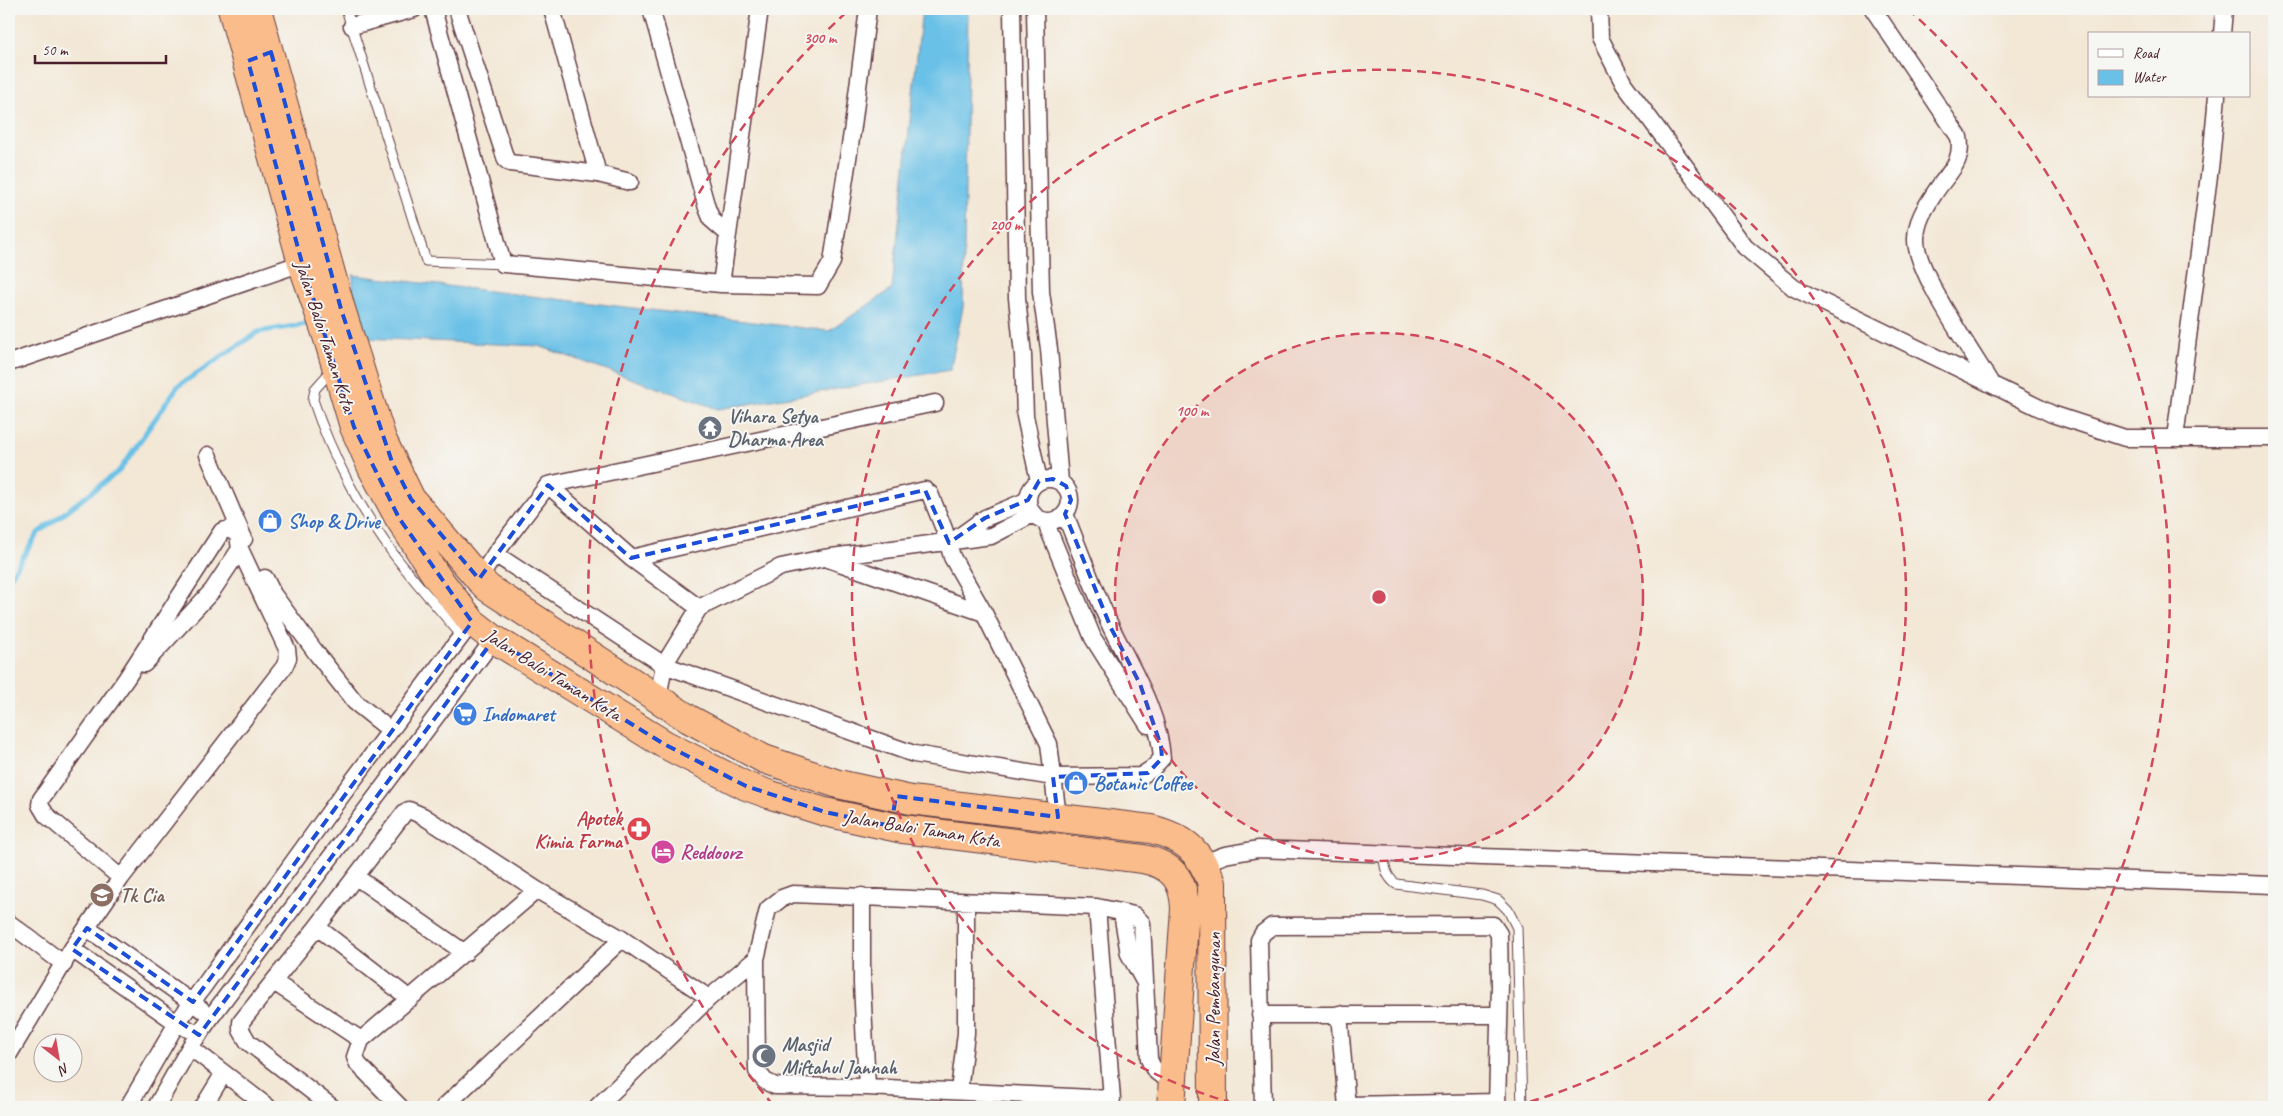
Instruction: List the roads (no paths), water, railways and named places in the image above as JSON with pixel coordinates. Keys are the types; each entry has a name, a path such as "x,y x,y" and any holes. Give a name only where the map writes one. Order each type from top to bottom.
{"highway":[{"name":"Jalan Baloi Taman Kota","path":"232,9 259,57 334,321 392,462 411,499 488,588 689,719 764,759 838,784 896,796 1151,829 1172,834 1190,846 1204,863 1213,891"},
{"name":"Jalan Baloi Taman Kota","path":"257,9 259,57 302,264 334,321 336,366 354,427 372,468 399,518 437,576 467,629 494,639 664,744 746,786 825,812 891,826 1157,862 1170,870 1179,881 1184,894 1185,909"},
{"path":"891,826 896,796"},
{"name":"Jalan Pembangunan","path":"1213,891 1213,1107"},
{"name":"Jalan Pembangunan","path":"1171,1107 1164,1068 1185,909"}],"street":[{"path":"352,26 414,9"},
{"path":"433,9 504,264 721,284 818,286 832,262 854,126 868,9"},
{"path":"457,9 506,160 510,163 598,174 630,182"},
{"path":"552,9 598,174"},
{"path":"652,9 707,208 712,220 728,232"},
{"path":"1012,9 1017,298 1023,355 1025,416 1039,481"},
{"path":"1035,9 1042,292 1060,482"},
{"path":"1599,9 1600,38 1624,84 1746,247 1794,288 2052,414 2125,438 2274,438"},
{"path":"1873,9 1959,137 1961,147 1959,159 1923,212 1916,230 1916,242 1919,261 1991,384"},
{"path":"2222,32 2224,9"},
{"path":"721,284 758,12"},
{"path":"2175,438 2211,160 2217,98"},
{"path":"9,363 302,264"},
{"path":"479,579 548,486 936,403"},
{"path":"208,455 245,540 273,594 355,702 390,730"},
{"path":"658,698 664,665 699,608 781,566 824,558 949,543 985,518 1035,511 1052,521 1065,514 1071,500 1066,486 1060,482 1046,479 1039,481 1029,492 1035,511 1093,638 1161,746"},
{"path":"548,486 631,558 699,608"},
{"path":"631,558 925,490 930,494 949,543 952,557 984,613 1049,744 1058,817"},
{"path":"496,554 664,665 914,754 1053,777 1140,776 1154,768 1162,758 1161,746 1140,684 1111,628 1065,514"},
{"path":"9,1054 72,949 122,878 284,667 288,658 288,648 240,549 238,535 230,529 222,531 126,679 41,799 40,805 46,815 122,878"},
{"path":"126,679 145,663 212,591 240,549"},
{"path":"824,558 984,613"},
{"path":"128,1107 177,1023 390,730 467,629"},
{"path":"156,1107 211,1017 494,639"},
{"path":"332,1107 248,1042 244,1037 241,1022 405,812 409,810 423,816 537,890 622,939 709,998"},
{"path":"1204,863 1225,855 1258,849 2274,885"},
{"path":"356,877 465,953"},
{"path":"400,1107 358,1064 355,1056 361,1040 537,890"},
{"path":"1097,907 1112,1099 867,1087 775,1086 765,1080 758,1071 756,959 768,909 782,898 793,894 1097,907 1134,915 1142,923 1146,984 1164,1068"},
{"path":"862,896 862,983 867,1087"},
{"path":"959,1091 966,1033 966,902"},
{"path":"9,923 64,964"},
{"path":"1263,1107 1259,940 1263,933 1272,926 1493,925 1499,934 1497,1104 1347,1106 1339,1014"},
{"path":"317,927 410,999"},
{"path":"87,928 193,1002 211,1017"},
{"path":"444,1107 622,939"},
{"path":"72,949 177,1023 224,1073 268,1107"},
{"path":"597,1107 709,998 756,959"},
{"path":"274,982 361,1040"},
{"path":"1260,1015 1499,1015"},
{"path":"203,1107 224,1073"}],"lane":[{"path":"346,9 426,261 504,264"},
{"path":"1384,853 1386,871 1391,880 1396,884 1482,895 1498,900 1508,910 1517,928 1522,1107"}],"water":[{"path":"922,9 968,9 963,307 950,370 718,409 539,346 365,338 353,295 353,275 829,331 892,289"}],"waterway":[{"path":"9,579 38,533 119,471 178,386 258,332 313,323"}],"place":[{"name":"Vihara Setya Dharma Area","path":"710,428"},
{"name":"Shop & Drive","path":"270,521"},
{"name":"Indomaret","path":"465,714"},
{"name":"Botanic Coffee","path":"1076,783"},
{"name":"Apotek Kimia Farma","path":"639,829"},
{"name":"Reddoorz","path":"663,852"},
{"name":"Tk Cia","path":"102,895"},
{"name":"Masjid Miftahul Jannah","path":"764,1056"}]}
